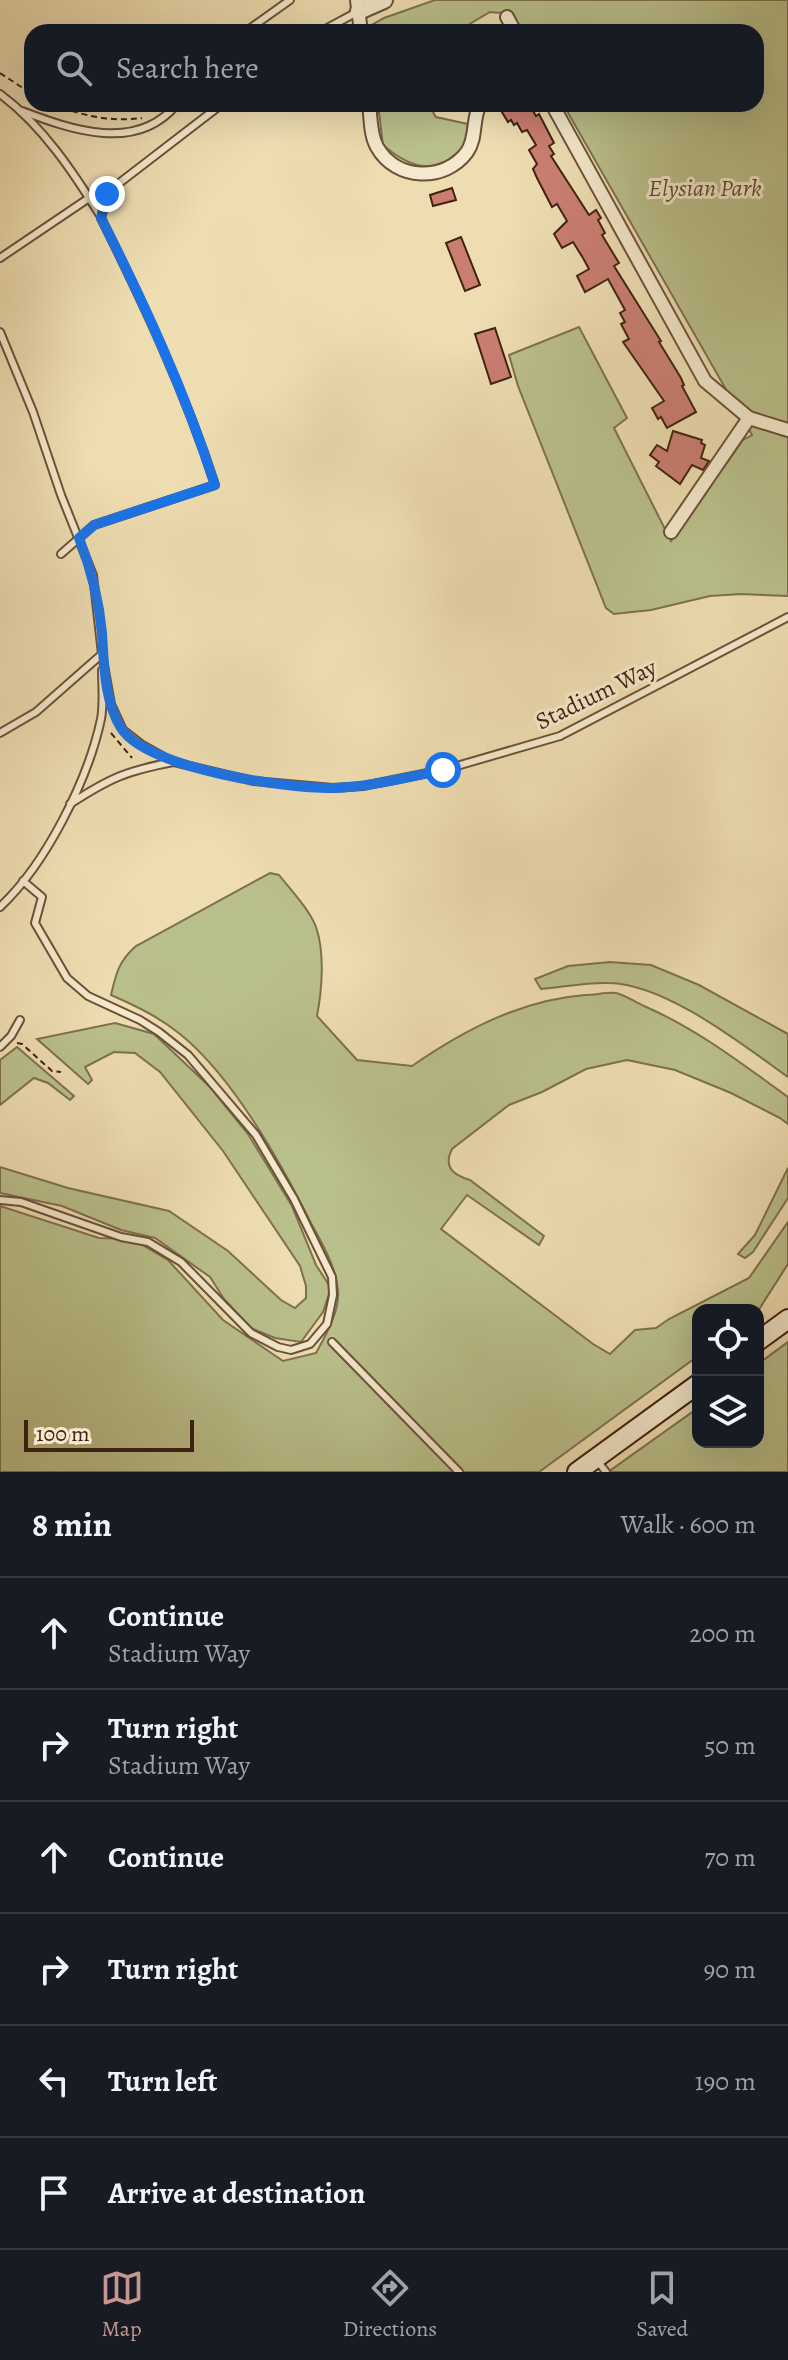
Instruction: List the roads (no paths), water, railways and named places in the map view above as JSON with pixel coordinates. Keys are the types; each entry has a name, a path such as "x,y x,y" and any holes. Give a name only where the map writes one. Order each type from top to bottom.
{"main road":[{"path":"764,1337 788,1319"},
{"path":"577,1472 601,1465 692,1389"}],"street":[{"path":"358,6 384,0"},
{"path":"507,17 511,24"},
{"path":"370,112 376,146 393,164 420,174 445,170 467,152 472,142 477,112"},
{"path":"556,112 705,381 749,418 788,430"},
{"path":"671,532 749,418"}],"lane":[{"path":"255,24 290,0"},
{"path":"332,24 358,6"},
{"path":"0,94 22,111 101,218 163,346 195,424 215,485 94,525 61,554"},
{"path":"25,112 64,127 123,134 157,123 169,112"},
{"path":"101,218 107,194 212,112"},
{"path":"0,258 89,198"},
{"path":"0,332 93,575 102,654 102,716 88,763 48,844 23,881 0,907"},
{"name":"Stadium Way","path":"102,654 111,704 123,730 173,762 253,781 333,788 363,786 443,770 560,736 788,617"},
{"path":"0,733 36,712 102,654"},
{"name":"Stadium Way","path":"69,805 127,771 173,762"},
{"path":"0,1200 21,1202 121,1237 148,1242 181,1262 251,1333 278,1347 291,1350 310,1344 327,1324 333,1295 332,1277 294,1199 256,1135 188,1055 140,1020 88,996 67,978 35,923 42,897 23,881"},
{"path":"0,1047 20,1020"},
{"path":"332,1342 459,1472"}],"park label":[{"name":"Elysian Park","path":"705,188"}]}
